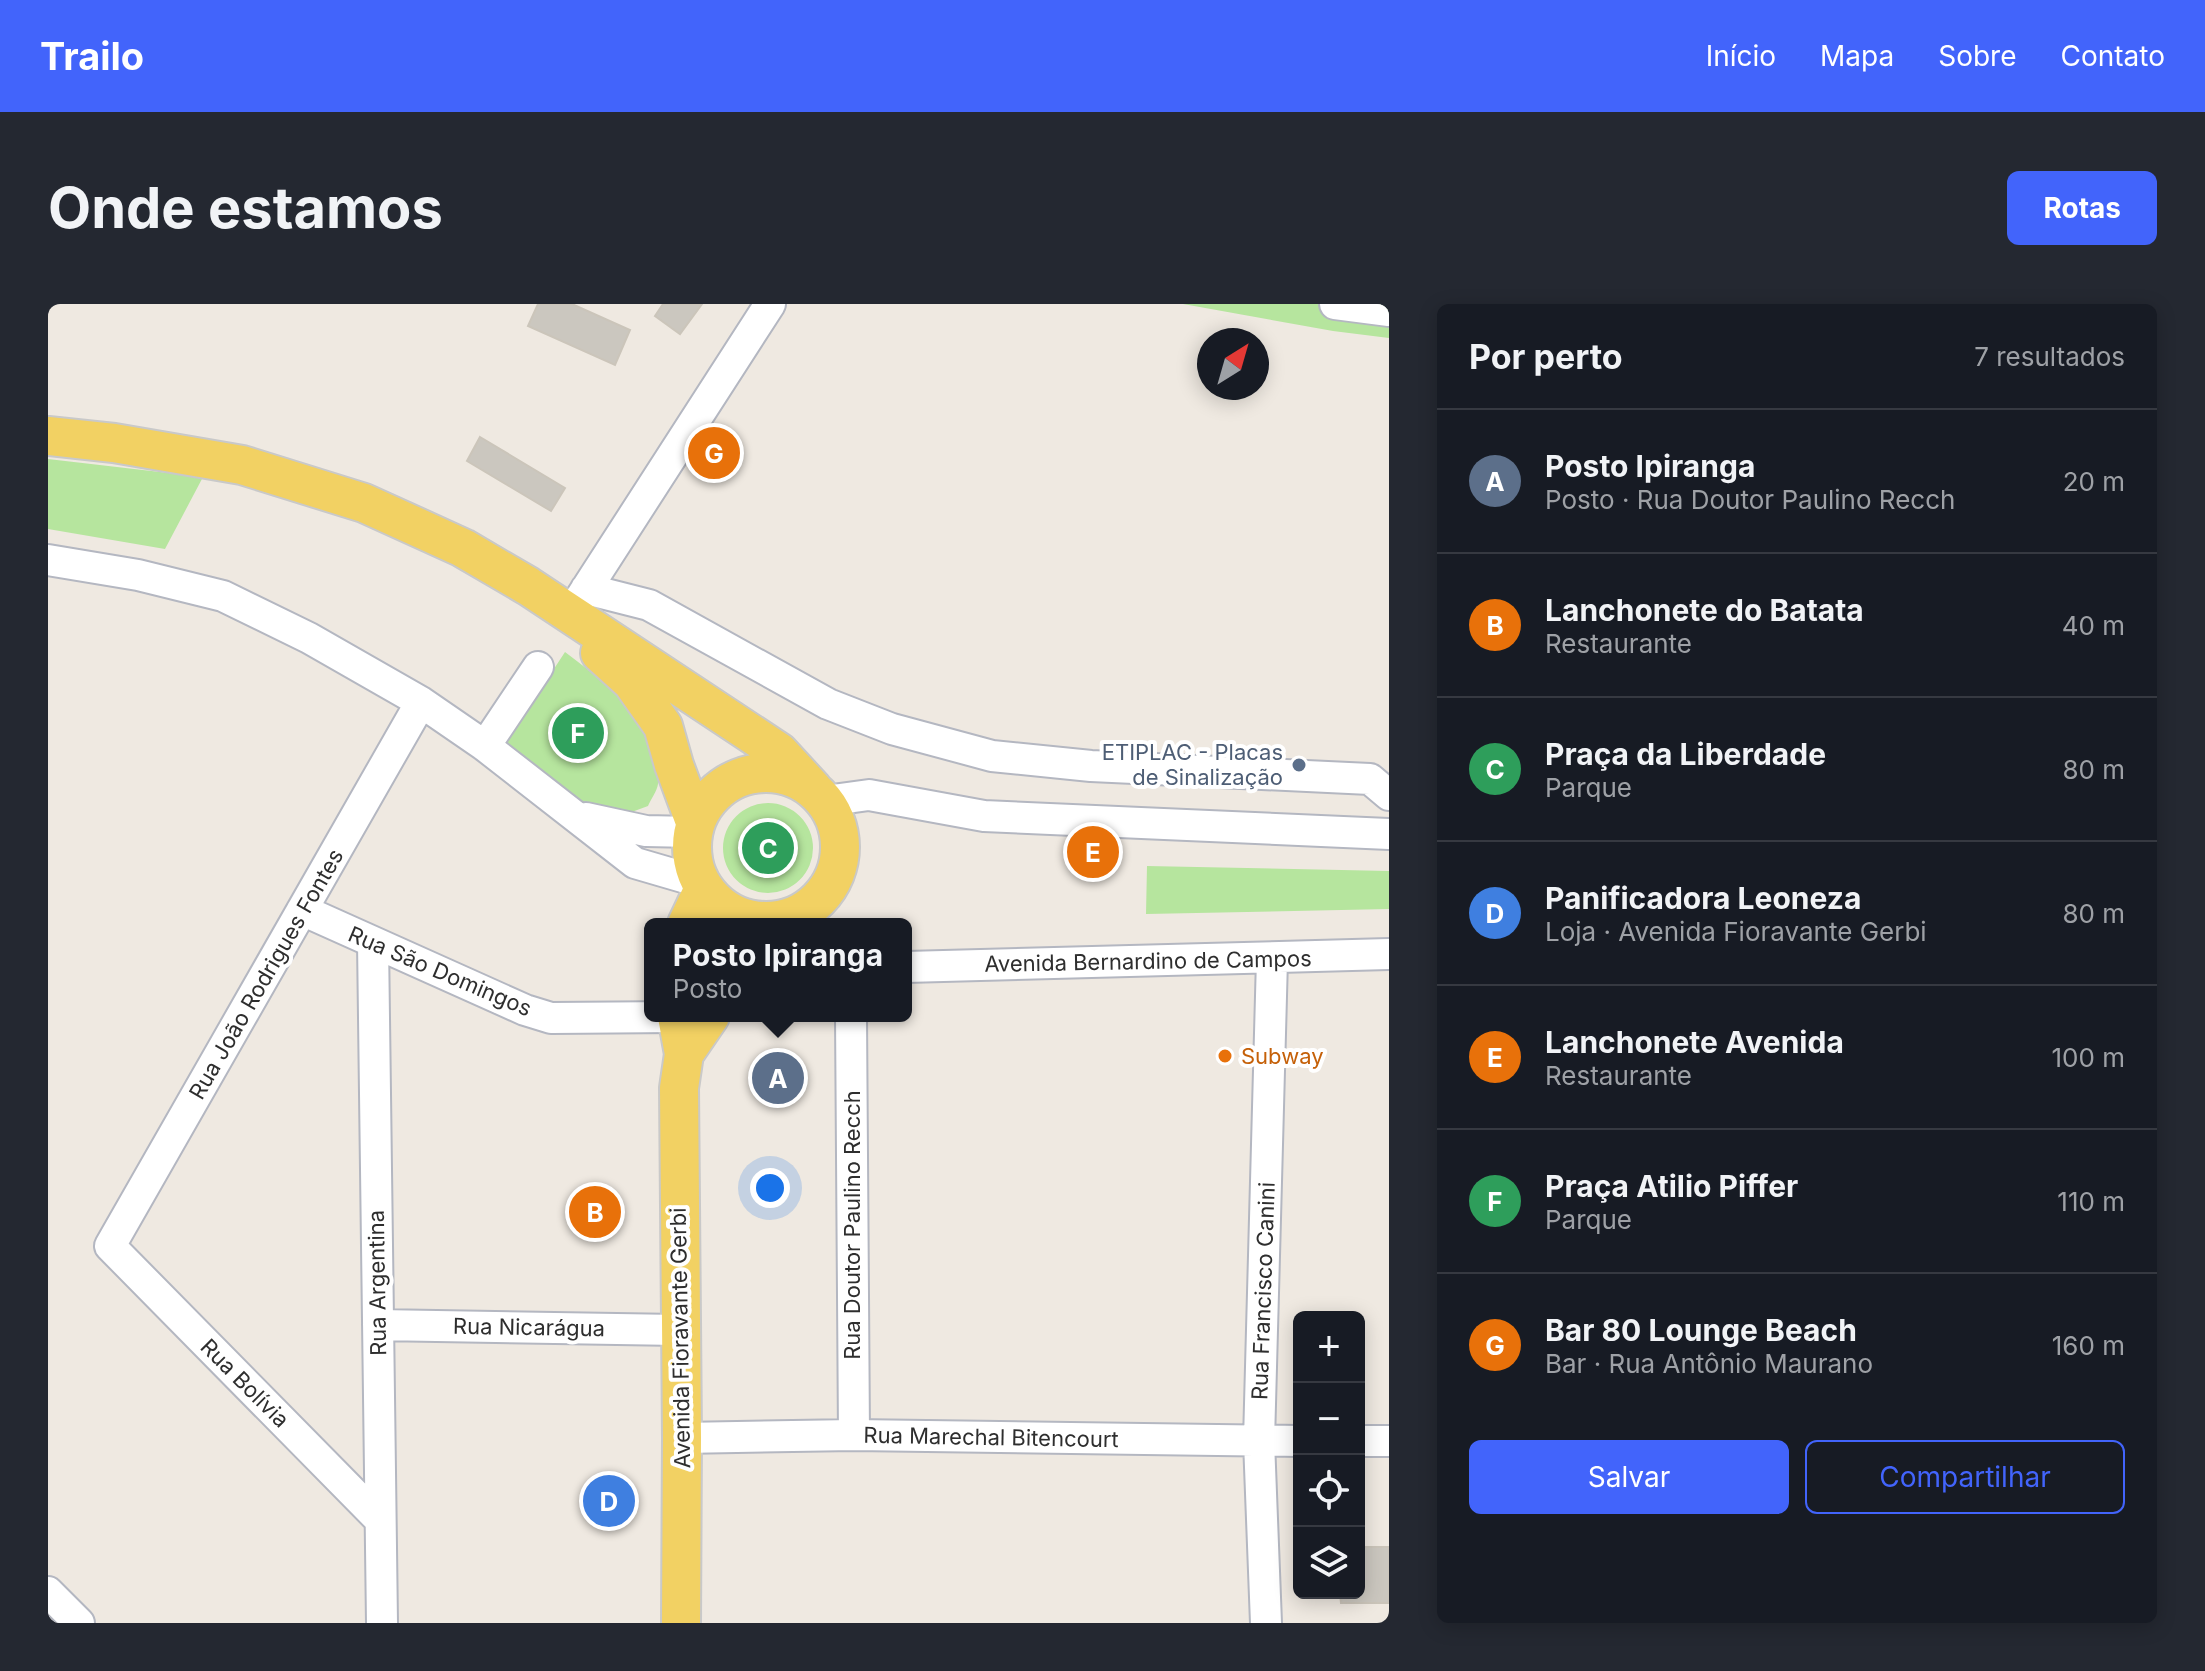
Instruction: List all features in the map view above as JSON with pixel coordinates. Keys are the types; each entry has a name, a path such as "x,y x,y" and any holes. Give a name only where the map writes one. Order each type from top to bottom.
{"main road":[{"path":"48,436 114,443 242,465 364,503 463,548 528,586 574,608 779,752 819,795 840,835 837,871 817,902 787,918"},
{"path":"574,608 663,726 694,827 692,858 702,885 722,907 744,918"},
{"path":"694,827 710,797 732,780 759,772 787,776 819,795"},
{"path":"689,918 702,885"},
{"name":"Avenida Fioravante Gerbi","path":"681,1623 679,1088 687,1022"}],"street":[{"path":"1335,304 1389,311"},
{"path":"574,608 765,307"},
{"path":"48,560 138,575 223,596 309,638 421,702 485,746 635,863 702,885"},
{"path":"574,608 649,605 828,704 892,729 992,756 1091,766 1370,779 1389,795"},
{"path":"485,746 538,667"},
{"name":"Rua João Rodrigues Fontes","path":"110,1246 421,702"},
{"path":"819,795 869,795 984,816 1389,834"},
{"path":"577,816 646,831 694,827"},
{"name":"Rua São Domingos","path":"302,910 525,1010 551,1018 644,1017"},
{"name":"Rua Argentina","path":"373,942 382,1623"},
{"name":"Avenida Bernardino de Campos","path":"912,967 1389,954"},
{"name":"Rua Francisco Canini","path":"1266,1623 1259,1441 1272,959"},
{"name":"Rua Doutor Paulino Recch","path":"851,1022 854,1435"},
{"name":"Rua Bolívia","path":"110,1246 380,1520"},
{"name":"Rua Nicarágua","path":"378,1325 679,1330"},
{"name":"Rua Marechal Bitencourt","path":"682,1438 854,1435 1293,1441"},
{"path":"1365,1441 1389,1441"},
{"path":"48,1592 79,1623"}],"green space":[{"path":"1183,304 1389,304 1389,338 1333,331"},
{"path":"48,459 203,477 165,549 48,529"},
{"path":"565,652 613,692 641,725 657,763 658,784 648,806 629,813 580,806 504,745"},
{"path":"768,803 793,811 805,823 813,848 805,873 793,885 768,893 743,885 731,873 723,848 731,823 743,811"},
{"path":"1147,866 1389,871 1389,909 1146,914"}],"building":[{"path":"538,304 572,304 630,330 615,365 528,326"},
{"path":"663,304 702,304 680,334 655,316"},
{"path":"480,437 565,488 551,511 467,461"},
{"path":"1365,1547 1389,1547 1389,1603 1341,1603 1341,1599 1365,1599"}],"place":[{"name":"Bar 80 Lounge Beach","path":"714,453"},
{"name":"Praça Atilio Piffer","path":"578,733"},
{"name":"ETIPLAC - Placas de Sinalização","path":"1299,765"},
{"name":"Praça da Liberdade","path":"768,848"},
{"name":"Lanchonete Avenida","path":"1093,852"},
{"name":"Subway","path":"1225,1056"},
{"name":"Posto Ipiranga","path":"778,1078"},
{"name":"Lanchonete do Batata","path":"595,1212"},
{"name":"Panificadora Leoneza","path":"609,1501"}]}
